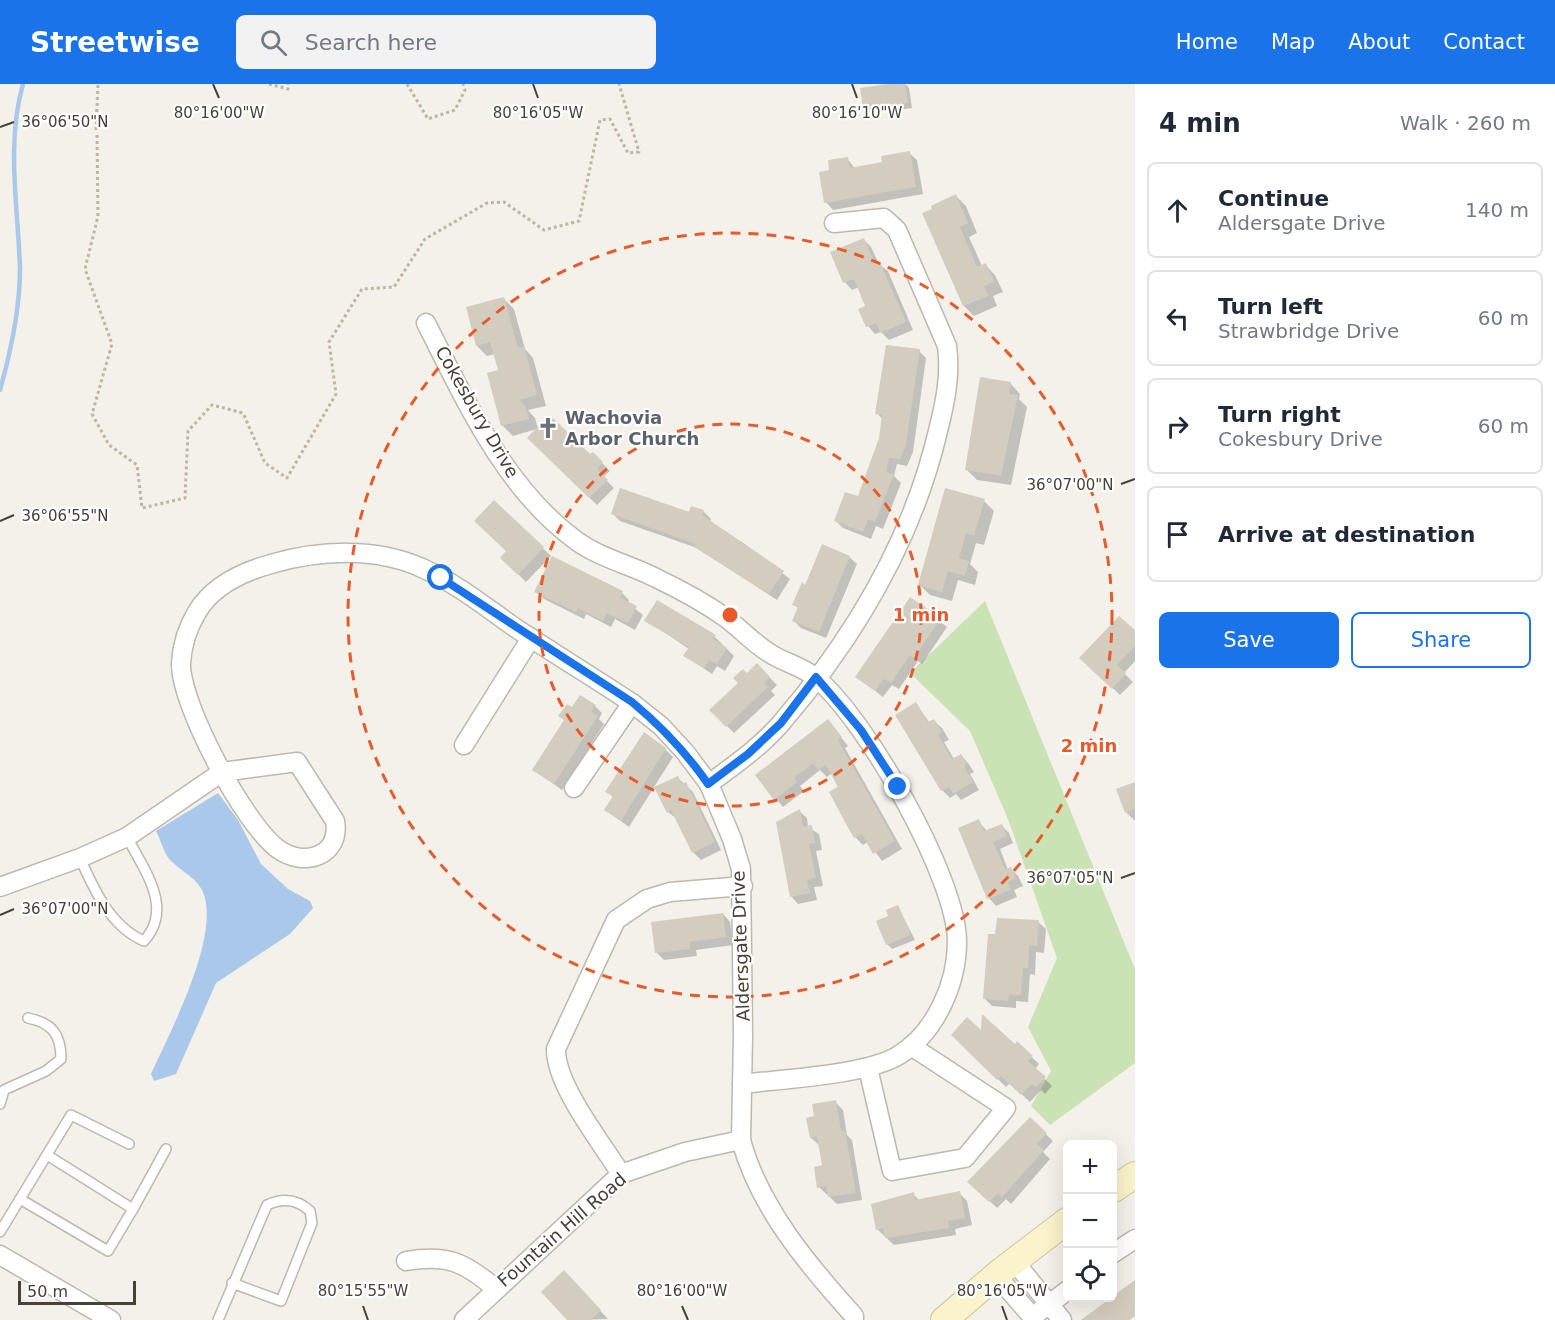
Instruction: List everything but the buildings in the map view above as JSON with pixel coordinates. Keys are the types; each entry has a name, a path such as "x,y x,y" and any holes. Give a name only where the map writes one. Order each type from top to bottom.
{"street":[{"path":"708,784 748,754 781,723 848,638 897,548 933,453 950,366 947,346 938,319 897,230 884,218 834,223"},
{"name":"Cokesbury Drive","path":"426,323 462,393 499,457 527,495 574,539 615,563 655,577 725,617 769,653 816,677 861,730 898,787 934,860 954,916 957,943 946,994 936,1018 923,1035 898,1056 868,1068 742,1084"},
{"name":"Aldersgate Drive","path":"222,772 297,762 335,821 337,833 333,844 324,854 313,859 302,859 280,851 258,826 222,772 190,706 181,664 184,642 199,609 231,579 257,568 314,554 379,556 422,567 632,702 669,734 708,784 732,839 743,886 741,1140 747,1164 789,1237 859,1319"},
{"path":"464,745 531,638"},
{"path":"574,788 632,702"},
{"path":"0,887 80,858 127,837 222,772"},
{"path":"621,1174 564,1083 556,1064 556,1049 616,920 647,899 670,892 743,886"},
{"path":"868,1068 892,1171 965,1158 1006,1108 911,1046"},
{"name":"Fountain Hill Road","path":"464,1320 495,1288 621,1174 686,1152 741,1140"},
{"path":"1117,1187 1135,1175"},
{"path":"944,1320 1005,1268 1063,1224"},
{"path":"1117,1251 1135,1239"},
{"path":"0,1255 111,1320"},
{"path":"406,1261 424,1258 460,1262 495,1288"},
{"path":"1005,1268 1049,1304 1062,1320"},
{"path":"1005,1268 1034,1318 1063,1294"}],"lane":[{"path":"80,858 92,886 113,917 129,935 144,941 153,931 159,908 154,891 127,837"},
{"path":"0,1104 2,1088 46,1071 61,1059 61,1043 56,1031 45,1022 28,1018"},
{"path":"0,1232 71,1115 129,1144"},
{"path":"20,1199 108,1251 166,1149"},
{"path":"46,1155 133,1209"},
{"path":"218,1320 232,1283 267,1205 291,1200 310,1211 312,1222 280,1301 232,1283"}],"path":[{"path":"96,130 98,84"},
{"path":"269,84 288,89 288,84"},
{"path":"406,84 428,119 454,110 465,90 463,84"},
{"path":"97,135 98,216 85,269 112,344 92,414 109,446 137,465 142,508 185,498 188,431 212,405 243,413 265,463 287,478 336,394 329,342 362,289 394,287 425,239 487,203 504,202 544,230 579,221 600,120 610,120 628,153 639,152 619,84"}],"green space":[{"path":"985,601 1135,969 1135,1063 1050,1125 1031,1106 1051,1071 1028,1027 1057,958 1008,819 970,731 910,673"}],"water":[{"path":"218,793 238,820 261,864 288,889 310,901 313,908 290,934 216,983 176,1074 154,1081 151,1074 191,984 205,933 207,911 200,887 167,856 156,831"}],"waterway":[{"path":"0,390 14,330 20,283 14,153 15,129 23,84"}],"place":[{"name":"Wachovia Arbor Church","path":"548,428"}],"route":[{"path":"441,578 632,702 661,726 685,752 708,784 748,754 781,723 816,677 861,730 898,787"}]}
